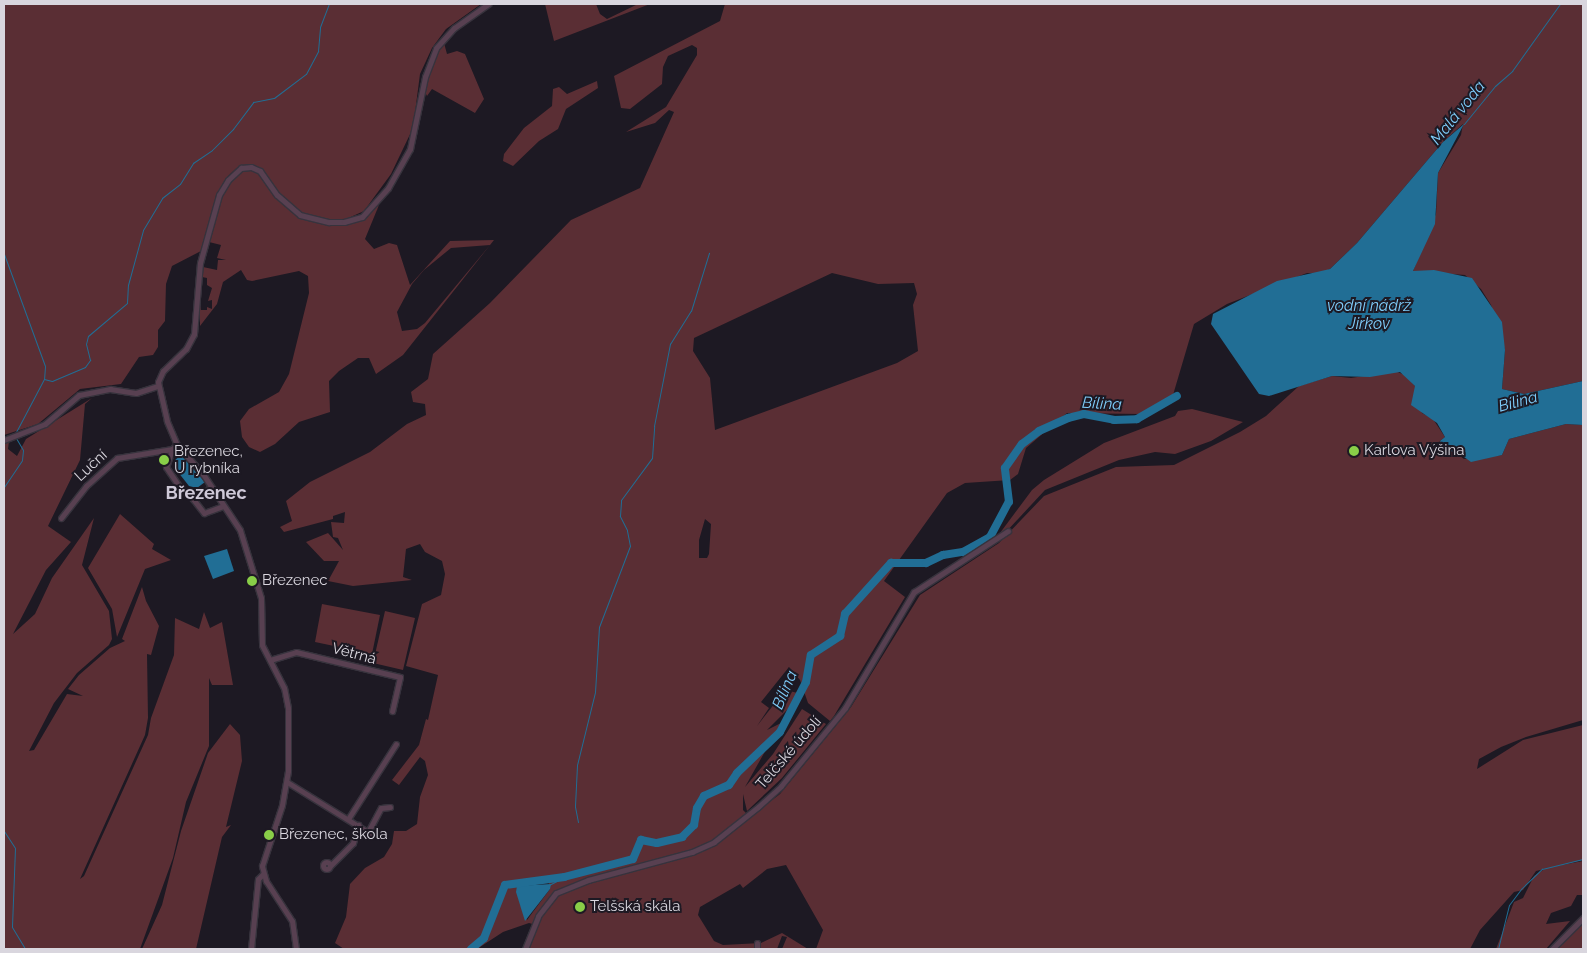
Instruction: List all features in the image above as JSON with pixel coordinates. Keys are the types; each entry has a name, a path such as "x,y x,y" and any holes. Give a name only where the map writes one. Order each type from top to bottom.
{"street":[{"path":"296,949 292,921 264,874 263,858 286,782 288,708 284,688 260,639 261,598 247,546 240,530 177,445 158,386 163,371 186,349 194,334 200,263 219,195 228,180 241,168 251,167 260,171 278,195 300,215 329,222 344,222 362,217 388,188 410,149 425,77 436,48 454,28 488,4"},
{"path":"4,440 45,424 79,395 110,389 136,393 158,386"},
{"name":"Luční","path":"61,518 86,486 117,458 172,449 177,445"},
{"path":"172,449 166,467 180,488 193,499 204,513 223,506"},
{"path":"193,499 210,488"},
{"name":"Telčské údolí","path":"525,949 538,916 556,894 588,880 692,852 714,842 758,806 780,786 845,708 914,592 1008,531"},
{"name":"Větrná","path":"270,660 292,652 400,677 392,710"},
{"path":"348,818 396,744"},
{"path":"286,782 370,833 381,808 390,807"},
{"path":"331,865 353,843 358,825"},
{"path":"251,949 258,879 264,874"},
{"path":"1552,949 1583,918"},
{"path":"757,943 757,949"}],"shaded area":[{"path":"4,4 481,4 446,29 432,48 420,74 413,128 391,174 364,211 344,220 329,220 301,213 279,194 261,169 251,165 240,165 226,178 217,194 201,251 172,266 166,284 165,321 158,330 158,347 153,355 139,357 121,384 80,389 38,424 4,435"},
{"path":"545,4 596,4 600,14 607,19 638,4 650,4 554,41"},
{"path":"725,4 1583,4 1583,381 1524,394 1502,389 1505,350 1491,305 1481,289 1465,275 1413,271 1436,214 1438,173 1461,135 1463,124 1443,142 1357,243 1330,269 1321,273 1307,273 1227,304 1194,324 1173,395 1141,414 1067,413 1026,448 1018,474 1010,480 965,483 947,493 884,581 905,597 830,721 808,703 800,680 789,667 761,702 769,708 757,726 775,703 780,708 789,691 798,693 790,707 767,730 781,723 745,787 773,754 802,709 826,724 782,778 747,811 743,794 743,810 750,817 780,794 851,707 920,595 999,543 1044,496 1116,467 1174,465 1240,432 1266,416 1299,386 1332,376 1351,378 1395,371 1405,375 1415,386 1422,413 1433,419 1445,437 1440,441 1464,459 1502,455 1509,439 1566,424 1583,425 1583,720 1526,737 1501,747 1479,759 1477,769 1523,740 1583,725 1583,860 1536,871 1523,890 1514,892 1480,930 1470,949 816,949 823,930 786,865 767,869 743,888 740,884 700,907 698,915 714,941 723,945 761,943 782,933 808,949 782,949 787,937 782,936 777,949 527,949 536,925 529,923 503,932 477,949 344,949 335,943 346,917 350,884 365,868 384,857 392,844 394,831 406,831 417,824 420,797 428,775 425,761 420,757 399,785 392,780 419,745 426,719 428,720 438,675 406,666 422,604 441,595 445,574 442,561 425,552 420,544 406,549 403,577 412,580 353,586 328,581 339,561 324,561 306,542 328,533 343,550 338,538 333,537 331,522 344,523 345,512 333,516 333,519 284,532 280,527 292,521 286,501 310,482 370,452 407,424 426,415 425,404 413,402 411,392 428,379 433,354 490,303 571,220 640,188 674,112 669,110 655,123 626,132 666,107 697,55 697,48 692,45 668,56 663,67 662,84 630,109 621,108 614,76 720,21","holes":["832,273 878,284 914,283 917,294 913,305 918,351 897,363 715,430 710,378 693,351 694,338","705,519 711,524 709,554 707,558 699,558 699,540","549,883 550,889 527,920 524,885"]},
{"path":"444,43 447,54 457,51 465,54 484,99 475,113 432,89 427,96 425,92 432,61"},
{"path":"597,81 598,88 566,109 558,129 539,141 513,166 503,161 504,154 524,128 552,106 553,89 559,87 567,94"},
{"path":"250,169 258,173 291,212 308,221 345,225 363,219 379,205 365,239 374,249 389,243 397,245 410,285 450,241 494,240 403,355 376,374 369,358 358,358 339,371 329,381 330,412 299,422 275,444 260,452 249,447 242,437 240,421 249,409 279,392 289,374 309,293 308,276 299,271 252,281 247,280 241,270 223,282 217,304 200,326 200,303 201,310 207,310 207,307 212,309 212,300 208,301 212,288 207,285 207,278 202,277 200,285 203,267 217,270 218,260 226,260 217,258 221,245 209,242 209,238 221,196 230,181 242,170","holes":["490,245 425,323 417,329 402,331 397,312 412,284 424,270 451,248"]},
{"path":"92,398 85,404 80,460 48,526 71,542 46,570 13,634 35,614 52,578 94,518 82,565 109,611 112,639 109,645 77,673 54,703 29,751 34,750 67,694 83,696 68,689 79,675 110,648 125,641 122,639 142,587 146,601 159,626 151,655 147,654 148,718 145,735 80,879 84,876 148,735 151,718 174,655 175,618 199,629 204,612 210,628 222,622 233,685 212,685 209,678 209,746 186,802 173,858 140,949 4,949 4,444 9,441 8,449 17,456 26,439"},
{"path":"1192,409 1243,422 1211,441 1175,454 1155,452 1119,460 1045,490 1006,532 997,537 1032,490 1044,480 1104,443 1175,416 1178,411"},
{"path":"120,514 154,544 152,549 171,560 145,569 117,637 112,609 88,568"},
{"path":"322,604 380,615 372,654 315,642"},
{"path":"385,611 415,618 403,670 373,663"},
{"path":"230,724 240,735 242,761 226,827 231,825 222,837 196,949 142,949 162,905 181,831 208,753"},
{"path":"1583,861 1583,895 1577,895 1571,906 1551,913 1546,924 1570,921 1546,949 1496,949 1514,902 1523,898 1534,876 1546,868"},
{"path":"1583,922 1583,949 1557,949 1562,941"}],"water":[{"name":"vodní nádrž Jirkov","path":"1464,124 1438,173 1435,224 1413,271 1434,270 1472,278 1502,322 1505,350 1502,389 1524,394 1583,381 1583,425 1566,424 1509,439 1502,455 1471,462 1460,454 1447,450 1440,441 1445,437 1437,423 1411,405 1415,386 1400,372 1370,377 1332,376 1269,396 1259,394 1211,324 1213,314 1277,281 1330,269 1357,243 1443,142"},
{"path":"181,455 205,482 197,488 189,486 174,467 174,461"},
{"path":"227,549 234,571 213,579 204,556"},
{"path":"551,884 550,889 525,921 516,892 517,886"}],"waterway":[{"path":"16,432 44,379 52,381 85,367 90,360 86,344 88,336 127,303 128,285 143,230 162,198 180,184 193,163 212,150 233,129 253,102 274,98 306,74 318,51 320,27 329,4"},
{"name":"Malá voda","path":"1464,124 1495,86 1512,71 1560,4"},
{"path":"578,822 575,806 577,765 595,692 599,627 630,546 627,530 620,516 621,500 652,458 654,426 670,344 691,311 709,253"},
{"path":"4,254 45,366 44,379"},
{"name":"Bílina","path":"471,949 484,938 505,885 564,877 633,859 641,840 657,843 682,837 694,825 697,808 704,796 729,785 737,773 780,732 806,682 811,655 840,636 845,614 891,563 926,563 943,555 963,552 990,537 1009,502 1005,468 1022,444 1039,431 1068,418 1084,414 1114,420 1137,419 1177,396"},
{"path":"4,487 22,460 23,450 16,438"},
{"path":"4,831 15,848 12,927 25,949"},
{"path":"1498,949 1509,905 1522,888 1542,869 1583,859"},
{"name":"Bílina","path":"549,885 564,877"},
{"name":"Bílina","path":"516,882 519,885"}],"place":[{"name":"Karlova Výšina","path":"1354,451"},
{"name":"Březenec, U rybníka","path":"164,460"},
{"name":"Březenec","path":"252,581"},
{"name":"Březenec, škola","path":"269,835"},
{"name":"Telšská skála","path":"580,907"}],"district":[{"name":"Březenec","path":"206,493"}]}
